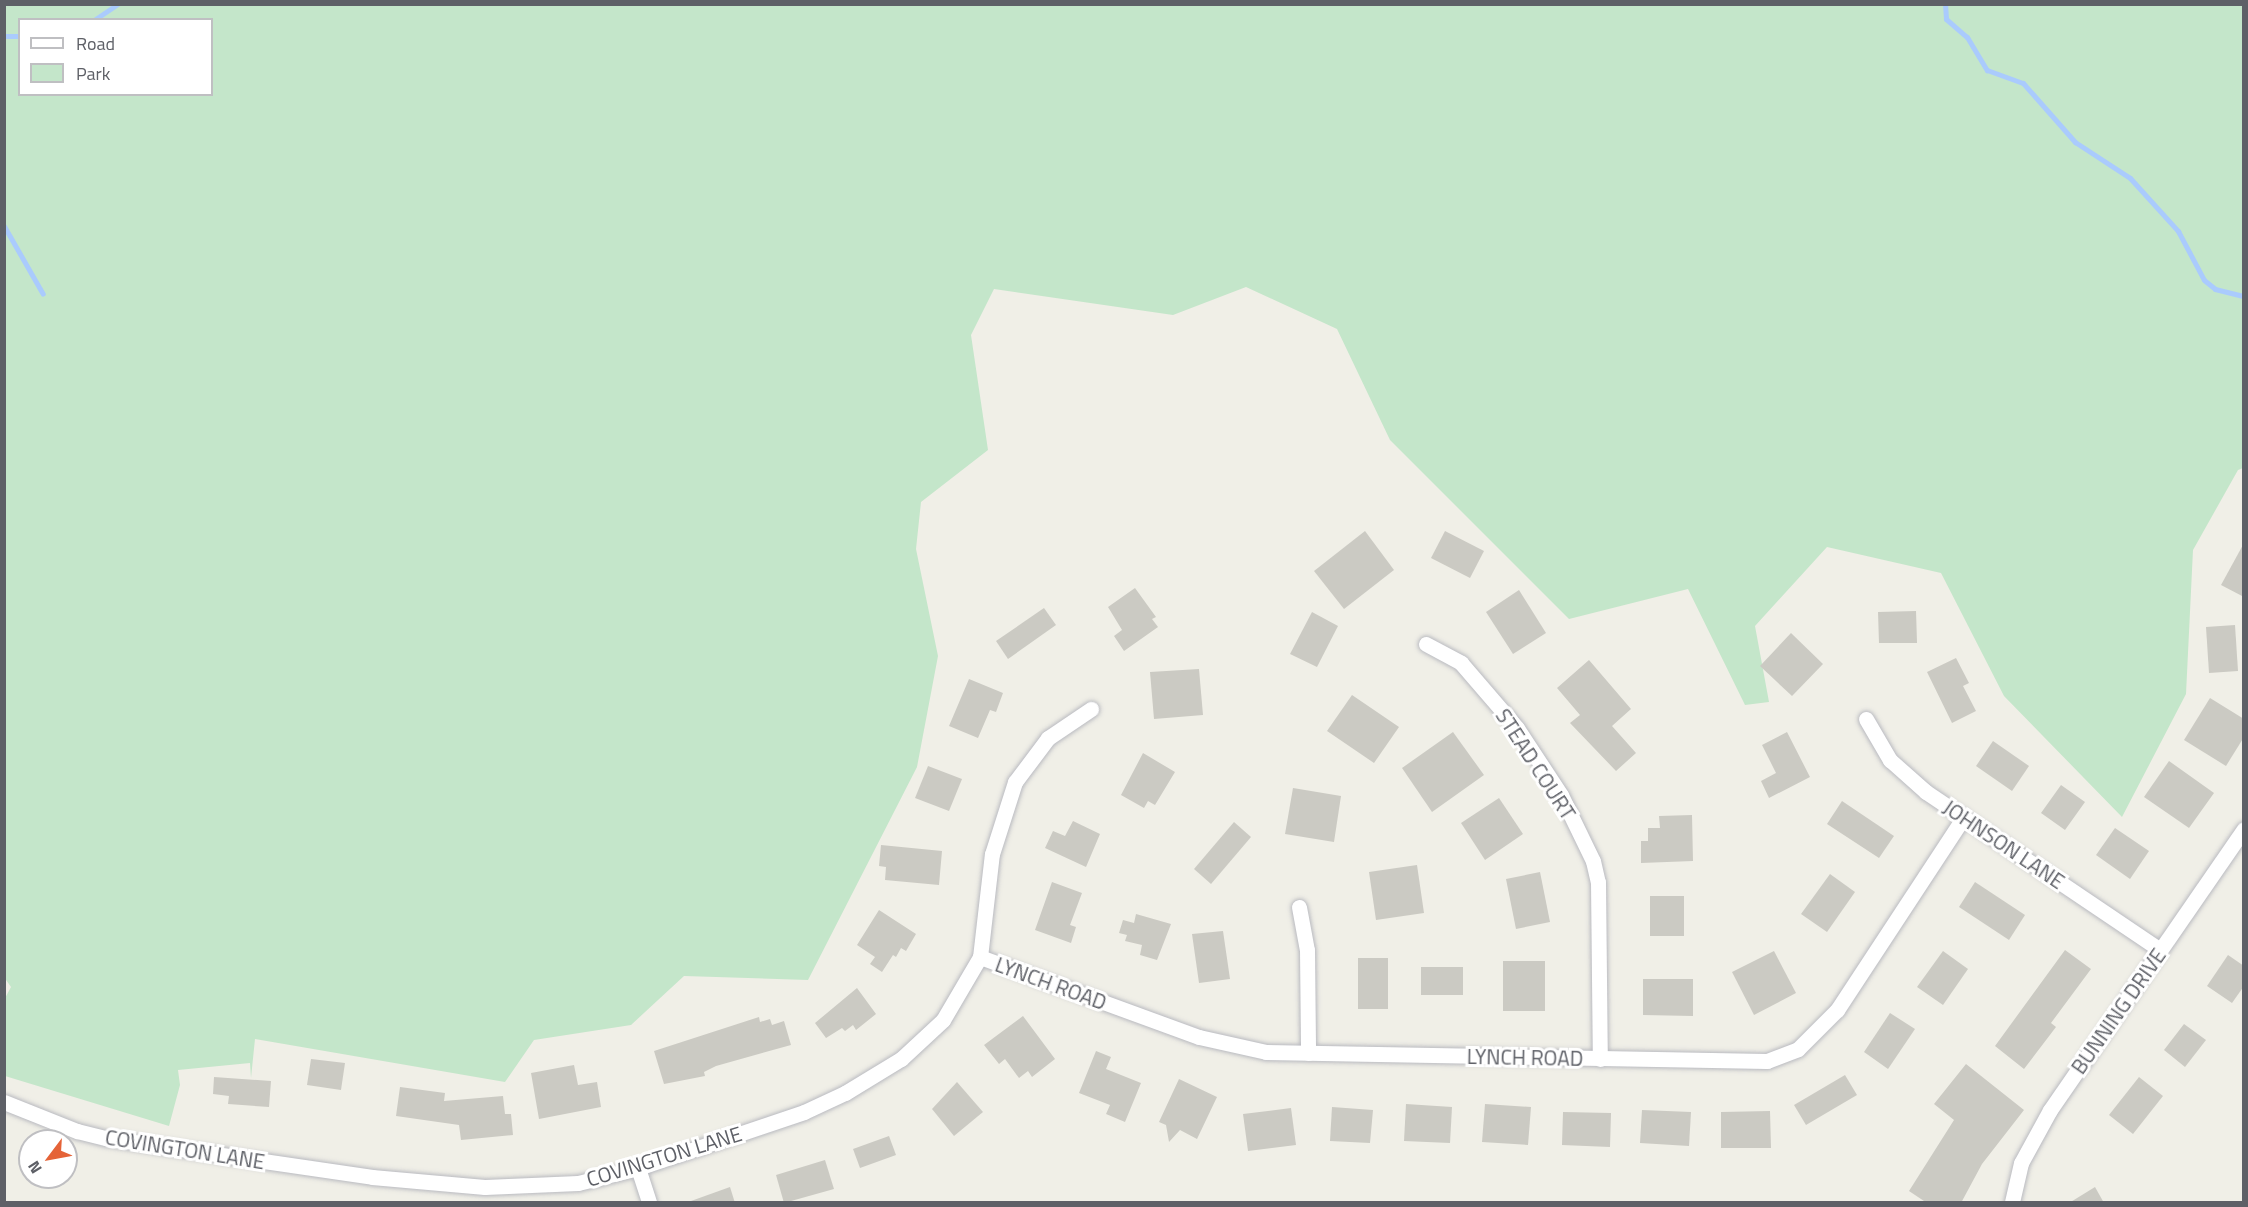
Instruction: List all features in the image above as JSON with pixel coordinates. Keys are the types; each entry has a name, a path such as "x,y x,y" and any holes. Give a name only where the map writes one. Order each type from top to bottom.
{"street":[{"name":"STEAD COURT","path":"1426,644 1461,663 1517,728 1561,795 1593,861 1598,882 1600,1059"},
{"name":"COVINGTON LANE","path":"4,1102 77,1131 106,1138 372,1178 534,1188 578,1183 638,1168 804,1112 845,1093 901,1059 943,1020 980,957 992,854 1015,782 1048,738 1091,709"},
{"name":"JOHNSON LANE","path":"1866,719 1890,760 1964,817 2160,950"},
{"name":"LYNCH ROAD","path":"980,957 1199,1037 1266,1052 1767,1061 1798,1049 1837,1011 1964,817"},
{"name":"BUNNING DRIVE","path":"2012,1203 2021,1163 2034,1136 2244,829"},
{"path":"1299,907 1307,950 1308,1053"},
{"path":"638,1168 649,1203"}],"green space":[{"path":"5,5 2243,5 2243,468 2238,470 2193,550 2186,694 2122,817 2004,696 1941,573 1827,547 1755,626 1769,702 1745,705 1688,589 1569,619 1390,440 1337,329 1246,287 1173,315 994,289 971,335 988,450 921,502 916,549 938,656 917,767 808,980 684,976 631,1025 534,1040 505,1082 255,1039 251,1078 250,1063 178,1070 180,1085 169,1126 5,1076 4,1000 11,987 4,977"}],"building":[{"path":"1365,531 1394,570 1344,609 1314,571"},
{"path":"1445,531 1484,551 1470,578 1431,558"},
{"path":"2244,543 2244,597 2221,585"},
{"path":"1135,588 1156,617 1152,619 1158,627 1124,651 1114,636 1122,630 1108,607"},
{"path":"1519,590 1546,633 1513,654 1486,612"},
{"path":"1044,608 1056,625 1008,659 996,641"},
{"path":"1916,611 1917,643 1879,643 1878,612"},
{"path":"1312,612 1338,626 1317,667 1290,654"},
{"path":"2235,625 2238,671 2209,673 2206,627"},
{"path":"1791,633 1823,664 1792,696 1760,666"},
{"path":"1956,658 1969,683 1963,686 1976,711 1952,723 1927,672"},
{"path":"1589,660 1631,709 1612,726 1636,753 1616,771 1570,723 1580,715 1557,688"},
{"path":"1199,669 1203,715 1154,719 1150,672"},
{"path":"969,679 1003,693 996,712 990,710 978,738 949,726"},
{"path":"1352,695 1399,727 1374,763 1327,731"},
{"path":"2210,698 2244,719 2244,737 2226,766 2184,740"},
{"path":"1453,732 1484,775 1432,812 1402,768"},
{"path":"1787,732 1810,777 1769,798 1761,781 1776,773 1762,745"},
{"path":"1993,741 2029,766 2012,791 1976,766"},
{"path":"1143,753 1175,772 1155,805 1148,801 1144,808 1121,795"},
{"path":"2169,761 2214,793 2189,828 2144,797"},
{"path":"928,766 962,779 949,811 915,798"},
{"path":"2061,785 2085,802 2065,830 2041,813"},
{"path":"1293,788 1341,796 1334,842 1285,834"},
{"path":"1499,798 1523,834 1485,860 1461,823"},
{"path":"1842,801 1894,836 1879,858 1827,824"},
{"path":"1692,815 1693,861 1641,863 1641,841 1648,841 1648,828 1660,828 1659,816"},
{"path":"1073,821 1100,834 1086,867 1045,848 1053,831 1065,836"},
{"path":"1234,822 1251,837 1211,884 1194,869"},
{"path":"2115,828 2149,851 2130,879 2096,855"},
{"path":"881,845 942,851 939,885 885,880 886,867 879,866"},
{"path":"1417,865 1424,913 1376,920 1369,872"},
{"path":"1540,872 1550,922 1516,929 1506,879"},
{"path":"1830,874 1855,892 1827,932 1801,914"},
{"path":"1052,882 1082,893 1070,925 1076,927 1071,943 1035,930"},
{"path":"1975,882 2025,915 2009,940 1959,907"},
{"path":"1650,896 1684,896 1684,936 1650,936"},
{"path":"879,910 916,934 906,951 901,948 896,957 893,955 882,972 870,964 875,957 857,945"},
{"path":"1136,914 1171,924 1157,960 1140,955 1142,945 1125,941 1127,935 1119,933 1123,920 1134,923"},
{"path":"1223,931 1230,979 1199,983 1192,934"},
{"path":"2065,950 2091,969 2051,1023 2056,1027 2024,1069 1995,1046"},
{"path":"1774,951 1796,993 1754,1015 1732,972"},
{"path":"1943,951 1968,969 1943,1005 1917,987"},
{"path":"2228,955 2244,966 2244,986 2232,1003 2207,986"},
{"path":"1358,958 1388,958 1388,1009 1358,1009"},
{"path":"1503,961 1545,961 1545,1011 1503,1011"},
{"path":"1421,967 1463,967 1463,995 1421,995"},
{"path":"1643,979 1693,979 1693,1016 1643,1015"},
{"path":"857,988 876,1014 856,1030 853,1025 845,1031 842,1028 826,1038 815,1023"},
{"path":"1890,1013 1915,1029 1888,1069 1864,1052"},
{"path":"1023,1016 1055,1059 1032,1077 1028,1071 1019,1078 1005,1059 999,1064 984,1045"},
{"path":"759,1017 760,1022 770,1019 772,1025 784,1021 791,1045 716,1066 704,1072 705,1076 664,1084 654,1051"},
{"path":"2184,1024 2206,1040 2185,1067 2164,1050"},
{"path":"1096,1051 1111,1057 1106,1069 1141,1083 1125,1122 1106,1114 1110,1105 1079,1093"},
{"path":"311,1059 345,1063 341,1090 307,1085"},
{"path":"1966,1064 2024,1110 1982,1164 1961,1203 1927,1203 1909,1191 1954,1120 1934,1104"},
{"path":"574,1065 578,1085 597,1082 601,1107 539,1119 531,1073"},
{"path":"1845,1075 1857,1095 1806,1125 1794,1105"},
{"path":"214,1077 271,1081 269,1107 228,1104 229,1096 213,1094"},
{"path":"2139,1077 2163,1096 2133,1134 2109,1115"},
{"path":"1179,1079 1217,1097 1197,1139 1180,1130 1169,1142 1166,1125 1159,1122"},
{"path":"957,1082 983,1112 954,1136 932,1109"},
{"path":"400,1087 445,1093 444,1101 503,1096 505,1114 511,1114 513,1135 461,1140 459,1125 396,1116"},
{"path":"1406,1104 1452,1107 1450,1143 1404,1141"},
{"path":"1485,1104 1531,1107 1528,1145 1482,1142"},
{"path":"1332,1107 1373,1110 1370,1143 1330,1141"},
{"path":"1291,1108 1296,1145 1248,1151 1243,1114"},
{"path":"1642,1110 1691,1112 1689,1146 1640,1143"},
{"path":"1770,1111 1771,1148 1721,1148 1721,1112"},
{"path":"1563,1112 1611,1113 1610,1147 1562,1145"},
{"path":"889,1136 896,1155 860,1168 853,1149"},
{"path":"825,1160 834,1189 784,1203 776,1175"},
{"path":"730,1187 735,1203 692,1203 691,1201"},
{"path":"2095,1187 2104,1203 2069,1203"}],"waterway":[{"path":"97,18 118,4"},
{"path":"1945,4 1946,19 1967,37 1987,70 2023,83 2075,142 2130,178 2178,231 2204,280 2215,289 2244,296"},
{"path":"4,36 18,36"},
{"path":"4,226 43,294"}]}
